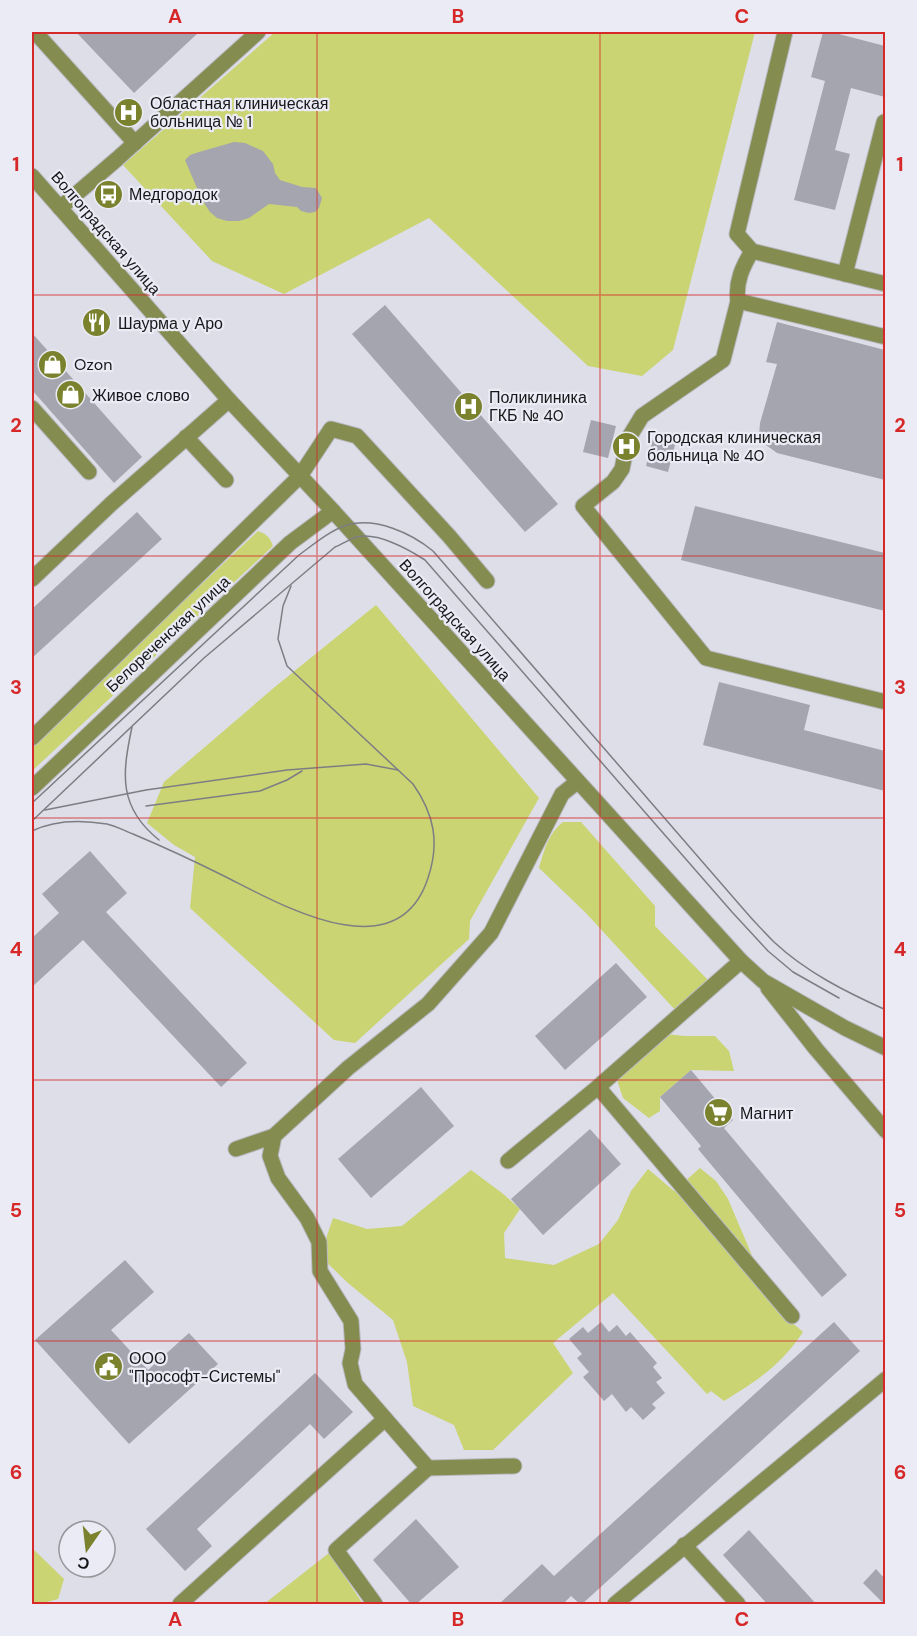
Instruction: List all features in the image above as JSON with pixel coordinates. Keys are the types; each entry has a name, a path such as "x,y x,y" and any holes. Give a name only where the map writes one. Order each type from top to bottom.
{"street":[{"path":"35,32 135,143"},
{"path":"60,208 258,32"},
{"path":"785,32 737,234 752,251 885,284"},
{"path":"845,274 884,122"},
{"name":"Волгоградская улица","path":"32,176 229,400 333,511 741,961 763,981 885,1048"},
{"path":"752,251 742,267 737,291 738,300 723,360 642,416 628,439 622,469 613,482 583,506 706,658 885,702"},
{"path":"738,300 885,337"},
{"path":"32,579 111,504 229,400"},
{"path":"32,408 89,472"},
{"name":"Белореченская улица","path":"32,738 300,476 331,429 357,436 488,581"},
{"path":"186,437 226,480"},
{"name":"Белореченская улица","path":"32,788 290,543 333,511"},
{"path":"236,1149 274,1136 348,1068 428,1004 491,933 562,794 577,782"},
{"path":"508,1161 598,1087 741,961"},
{"path":"763,981 885,1131"},
{"path":"598,1087 792,1316"},
{"path":"274,1136 270,1156 278,1178 307,1218 319,1242 320,1271 351,1321 353,1349 350,1363 355,1384 428,1468"},
{"path":"615,1605 885,1379"},
{"path":"180,1604 385,1419"},
{"path":"375,1605 336,1550 428,1468 514,1466"},
{"path":"684,1545 738,1605"}],"green space":[{"path":"275,32 755,32 673,350 642,376 588,366 429,218 284,294 212,261 123,165"},
{"path":"258,531 271,540 273,546 32,771 32,743"},
{"path":"376,605 539,798 470,921 469,939 355,1043 334,1040 190,908 195,857 174,845 147,823 164,782 276,686"},
{"path":"563,822 581,822 655,906 655,926 708,980 677,1012 585,912 539,868 550,837"},
{"path":"666,1034 715,1036 729,1051 734,1071 691,1070 660,1097 660,1111 649,1118 623,1098 617,1080"},
{"path":"700,1168 716,1181 728,1199 774,1307 803,1332 786,1354 768,1371 724,1401 711,1391 707,1394 613,1293 553,1343 573,1373 493,1450 464,1450 454,1425 413,1406 407,1362 393,1320 348,1283 320,1256 333,1218 367,1229 402,1226 471,1170 520,1209 504,1233 505,1258 554,1265 599,1244 618,1220 631,1191 648,1169 674,1191"},
{"path":"32,1548 57,1572 57,1579 64,1579 58,1599 40,1604 32,1603"},
{"path":"329,1553 363,1604 264,1604"}],"building":[{"path":"76,32 199,32 134,93"},
{"path":"823,32 885,46 885,97 851,88 835,150 850,154 835,210 794,200 825,81 811,77"},
{"path":"234,142 245,143 263,151 273,164 280,180 302,187 316,188 322,198 319,208 309,213 297,207 269,204 249,218 239,221 217,218 202,200 185,160 190,155"},
{"path":"385,305 558,504 525,532 352,334"},
{"path":"777,322 885,350 885,480 777,453 766,445 759,435 760,423 777,364 766,362"},
{"path":"32,333 142,457 114,483 32,390"},
{"path":"591,420 616,426 608,458 583,452"},
{"path":"654,435 676,441 668,472 646,466"},
{"path":"695,506 885,553 885,611 681,560"},
{"path":"137,512 162,539 32,658 32,609"},
{"path":"719,682 810,705 804,730 885,751 885,791 703,745"},
{"path":"90,851 127,893 106,912 247,1063 221,1087 83,940 32,987 32,938 59,913 42,894"},
{"path":"616,963 647,997 565,1070 535,1036"},
{"path":"691,1070 733,1120 724,1128 847,1275 822,1297 698,1149 701,1146 660,1097"},
{"path":"421,1087 454,1126 371,1198 338,1159"},
{"path":"590,1129 621,1164 543,1235 511,1199"},
{"path":"125,1260 154,1292 111,1330 148,1370 189,1333 218,1364 129,1444 35,1340"},
{"path":"601,1322 609,1332 617,1325 626,1336 630,1332 657,1363 653,1367 662,1378 656,1382 665,1393 652,1404 656,1408 643,1420 631,1407 626,1412 612,1394 604,1401 583,1377 589,1372 577,1358 582,1354 569,1339 583,1327 588,1333"},
{"path":"834,1322 860,1351 581,1605 571,1596 562,1605 498,1605 542,1564 554,1576"},
{"path":"315,1373 353,1412 324,1439 310,1424 197,1529 212,1546 185,1571 146,1529"},
{"path":"416,1519 459,1567 415,1605 412,1605 373,1560"},
{"path":"749,1530 817,1605 768,1605 723,1555"},
{"path":"876,1569 885,1579 885,1605 863,1583"}],"tram line":[{"path":"32,803 299,555 328,534 347,525 358,523 381,525 404,533 433,551 774,942 799,963 856,996 886,1010"},
{"path":"32,821 204,658 335,547 357,537 374,537 401,547 425,560 768,951 793,972 839,998"},
{"path":"32,831 69,822 110,825 179,854 275,901 305,914 335,923 365,926 391,922 413,906 428,878 434,852 433,829 426,806 413,784 287,666 278,639 283,606 291,586"},
{"path":"132,727 126,760 126,789 136,815 159,840"},
{"path":"45,810 146,790 287,770 366,764 398,770"},
{"path":"146,806 260,791 302,771"}],"place":[{"name":"Областная клиническая больница № 1","path":"129,112"},
{"name":"Медгородок","path":"108,194"},
{"name":"Шаурма у Аро","path":"97,323"},
{"name":"Ozon","path":"53,364"},
{"name":"Живое слово","path":"71,395"},
{"name":"Поликлиника ГКБ № 40","path":"468,406"},
{"name":"Городская клиническая больница № 40","path":"626,446"},
{"name":"Магнит","path":"719,1113"},
{"name":"ООО \"Прософт-Системы\"","path":"108,1367"}]}
